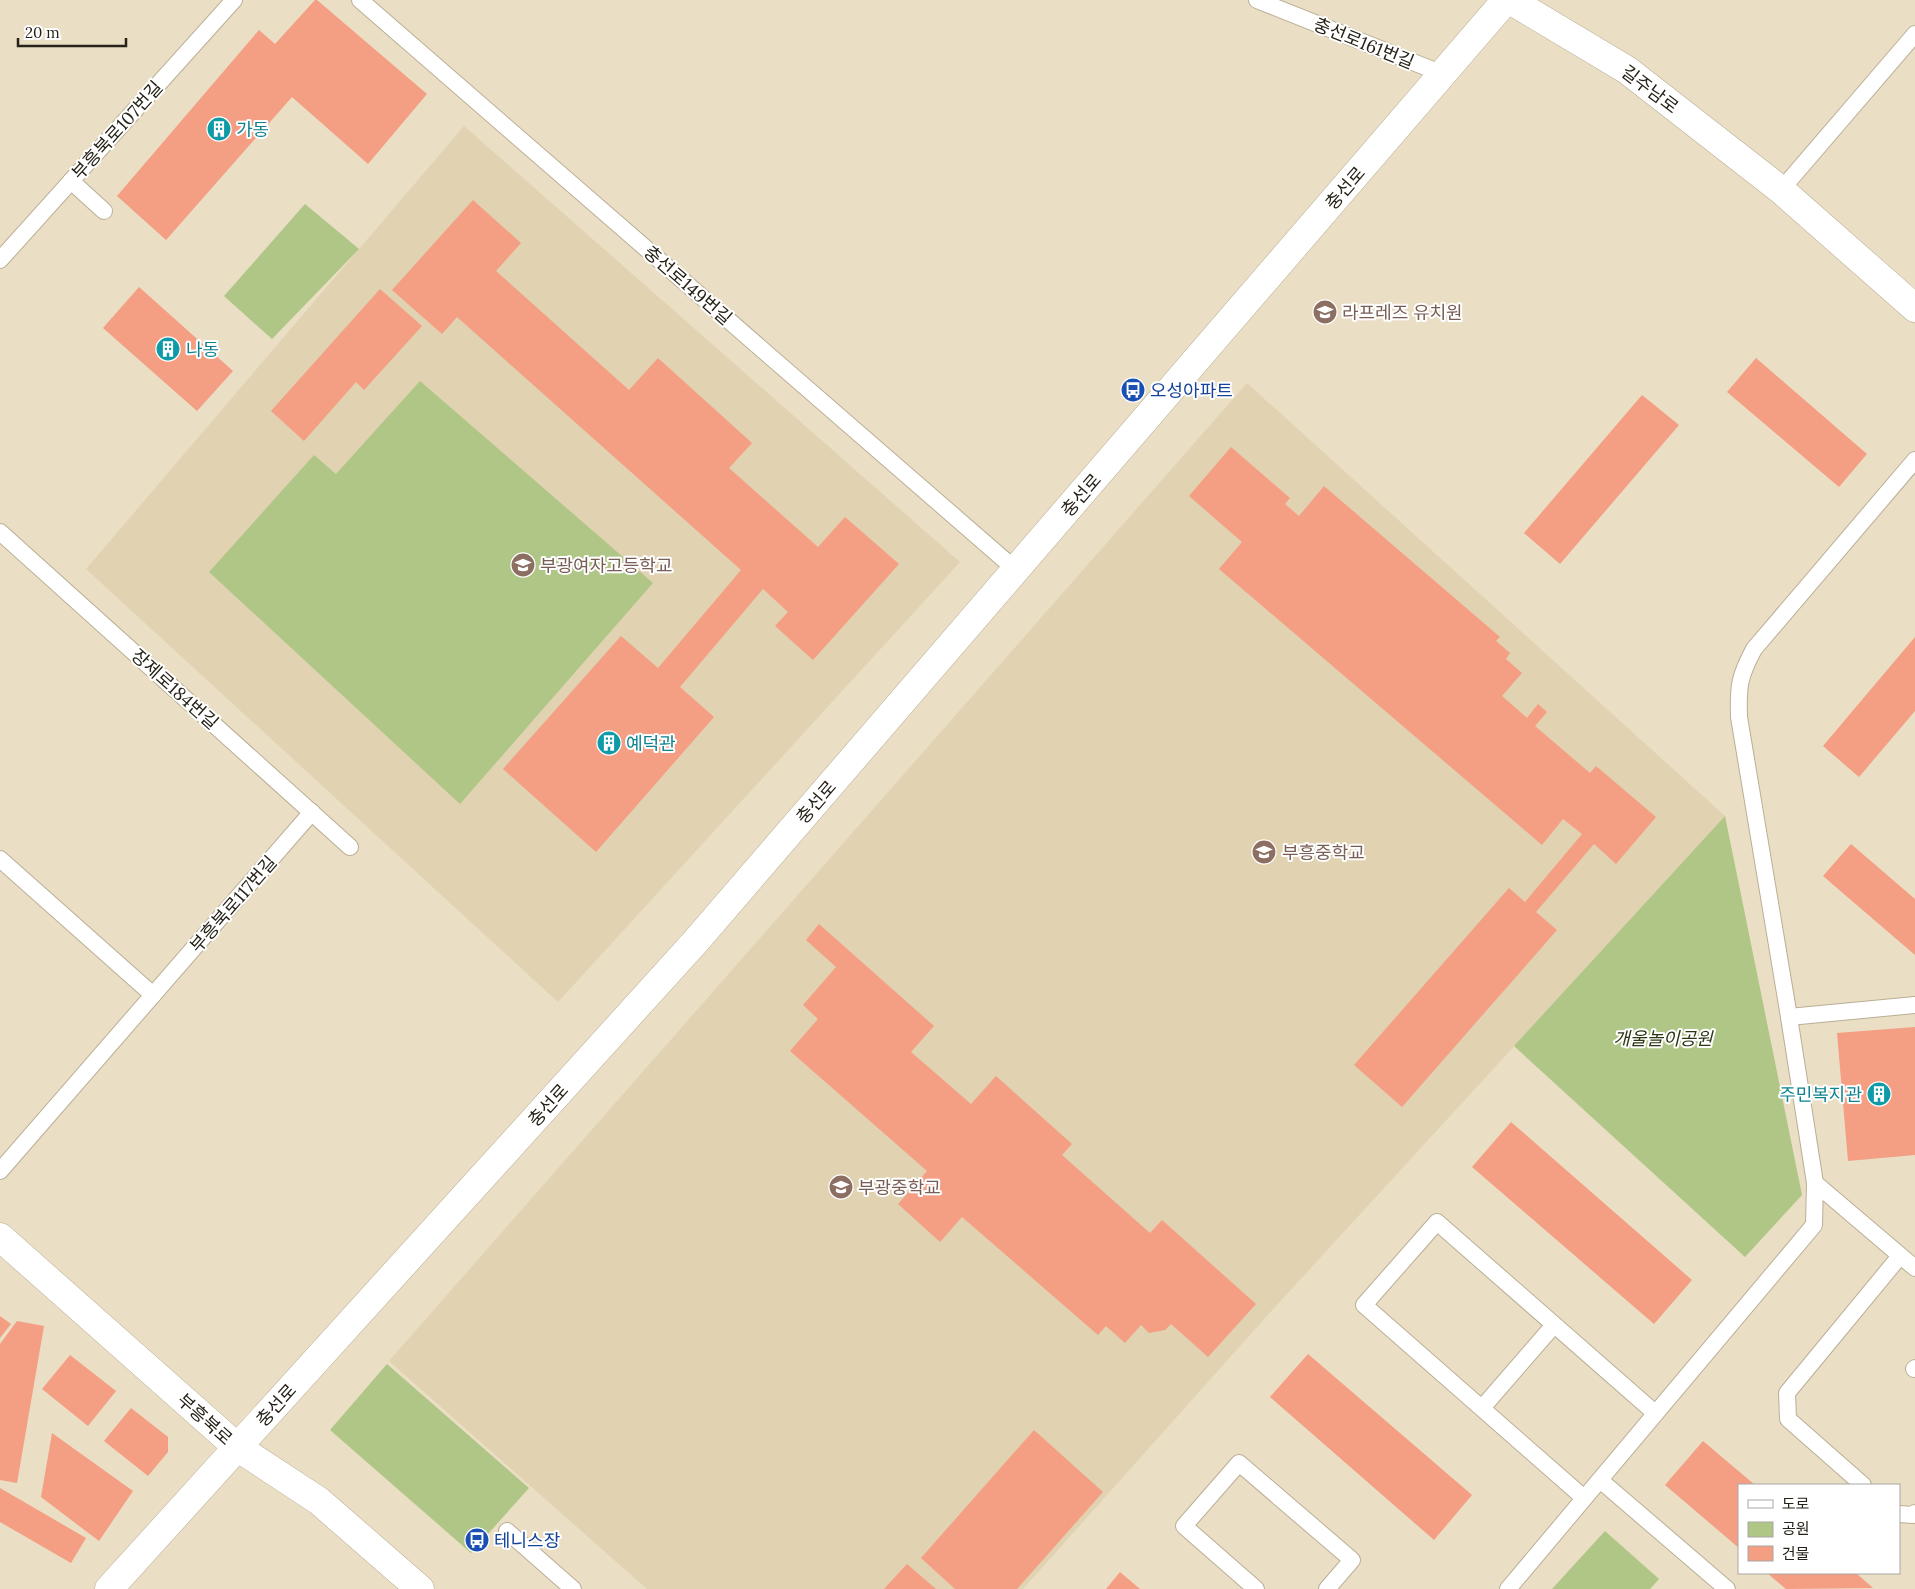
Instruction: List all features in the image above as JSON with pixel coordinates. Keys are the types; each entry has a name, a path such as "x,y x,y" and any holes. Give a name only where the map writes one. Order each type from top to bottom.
{"street":[{"name":"충선로","path":"109,1589 696,941 1506,0"},
{"name":"길주남로","path":"1510,0 1627,70 1782,190 1915,308"},
{"name":"부흥북로","path":"0,1237 238,1447 319,1501 420,1589"}],"lane":[{"name":"부흥북로107번길","path":"0,260 234,0"},
{"name":"충선로149번길","path":"360,0 1016,570"},
{"name":"충선로161번길","path":"1257,0 1443,74"},
{"path":"1782,190 1915,34"},
{"path":"71,182 104,211"},
{"path":"1508,1589 1814,1225 1814,1183 1789,1016 1739,718 1738,691 1742,671 1754,649 1915,460"},
{"name":"장제로184번길","path":"0,532 350,846"},
{"name":"부흥북로117번길","path":"0,1171 312,812"},
{"path":"0,859 153,995"},
{"path":"1789,1016 1915,1005"},
{"path":"1814,1183 1915,1268"},
{"path":"1584,1498 1364,1305 1437,1222 1655,1414"},
{"path":"1862,1484 1788,1419 1787,1393 1900,1256"},
{"path":"1482,1408 1554,1324"},
{"path":"1256,1589 1184,1526 1239,1462 1352,1560 1327,1589"},
{"path":"1600,1480 1727,1589"},
{"path":"1900,1514 1913,1515 1915,1513"},
{"path":"507,1531 573,1589"}],"shaded area":[{"name":"부광여자고등학교","path":"464,126 960,562 558,1002 86,569"},
{"path":"1247,383 1725,816 1275,1307 1023,1589 647,1589 389,1361"}],"green space":[{"path":"305,204 359,249 272,339 224,296"},
{"path":"420,381 653,583 460,804 209,572 314,455 336,474"},
{"name":"개울놀이공원","path":"1725,816 1802,1195 1745,1257 1514,1046"},
{"path":"387,1364 529,1488 471,1553 330,1430"},
{"path":"1605,1531 1659,1579 1650,1589 1552,1589"}],"building":[{"name":"가동","path":"315,0 427,94 368,164 292,97 166,240 117,196 259,30 275,44"},
{"path":"473,200 521,243 496,271 629,390 658,358 752,443 729,468 818,547 845,517 899,564 813,660 775,626 788,612 763,589 680,687 714,717 596,852 503,769 621,636 658,668 741,570 457,317 442,334 392,290"},
{"name":"나동","path":"139,287 233,371 197,411 103,328"},
{"path":"380,289 422,326 364,390 356,382 304,441 271,411"},
{"path":"1756,358 1867,454 1839,487 1727,392"},
{"path":"1642,395 1679,425 1560,564 1524,533"},
{"path":"1231,447 1290,498 1285,504 1299,516 1324,486 1500,637 1496,641 1510,653 1506,659 1522,673 1502,696 1527,718 1538,704 1547,712 1535,726 1590,773 1596,766 1656,817 1616,864 1594,844 1536,912 1557,930 1402,1107 1354,1065 1509,888 1525,902 1582,834 1563,819 1542,845 1219,569 1242,542 1189,496"},
{"path":"1915,637 1915,711 1859,777 1823,746"},
{"path":"1851,844 1915,899 1915,955 1823,876"},
{"path":"819,924 934,1026 911,1052 971,1104 996,1076 1072,1144 1062,1155 1150,1233 1162,1220 1256,1304 1208,1357 1171,1324 1165,1330 1149,1333 1141,1325 1125,1343 1106,1326 1098,1335 962,1217 940,1242 898,1204 927,1171 790,1051 818,1019 803,1005 836,967 806,940"},
{"name":"주민복지관","path":"1915,1027 1915,1155 1848,1161 1837,1033"},
{"path":"1511,1122 1692,1280 1654,1324 1472,1167"},
{"path":"0,1316 11,1324 0,1338"},
{"path":"17,1321 44,1326 17,1483 0,1480 0,1344"},
{"path":"1308,1354 1472,1495 1434,1540 1270,1397"},
{"path":"70,1355 116,1391 88,1426 42,1389"},
{"path":"131,1408 168,1437 168,1452 148,1476 104,1441"},
{"path":"1034,1430 1103,1492 1017,1589 955,1589 921,1558"},
{"path":"52,1433 133,1491 99,1541 41,1497"},
{"path":"1703,1441 1754,1484 1738,1484 1738,1547 1665,1485"},
{"path":"0,1488 86,1538 71,1563 0,1522"},
{"path":"907,1564 936,1589 884,1589"},
{"path":"1120,1572 1140,1589 1106,1589"},
{"path":"1768,1574 1857,1574 1873,1588 1786,1589"}],"place":[{"name":"가동","path":"219,129"},
{"name":"라프레즈 유치원","path":"1325,312"},
{"name":"나동","path":"168,349"},
{"name":"오성아파트","path":"1133,390"},
{"name":"부광여자고등학교","path":"523,565"},
{"name":"예덕관","path":"609,743"},
{"name":"부흥중학교","path":"1264,852"},
{"name":"주민복지관","path":"1879,1094"},
{"name":"부광중학교","path":"841,1187"},
{"name":"테니스장","path":"477,1540"}]}
